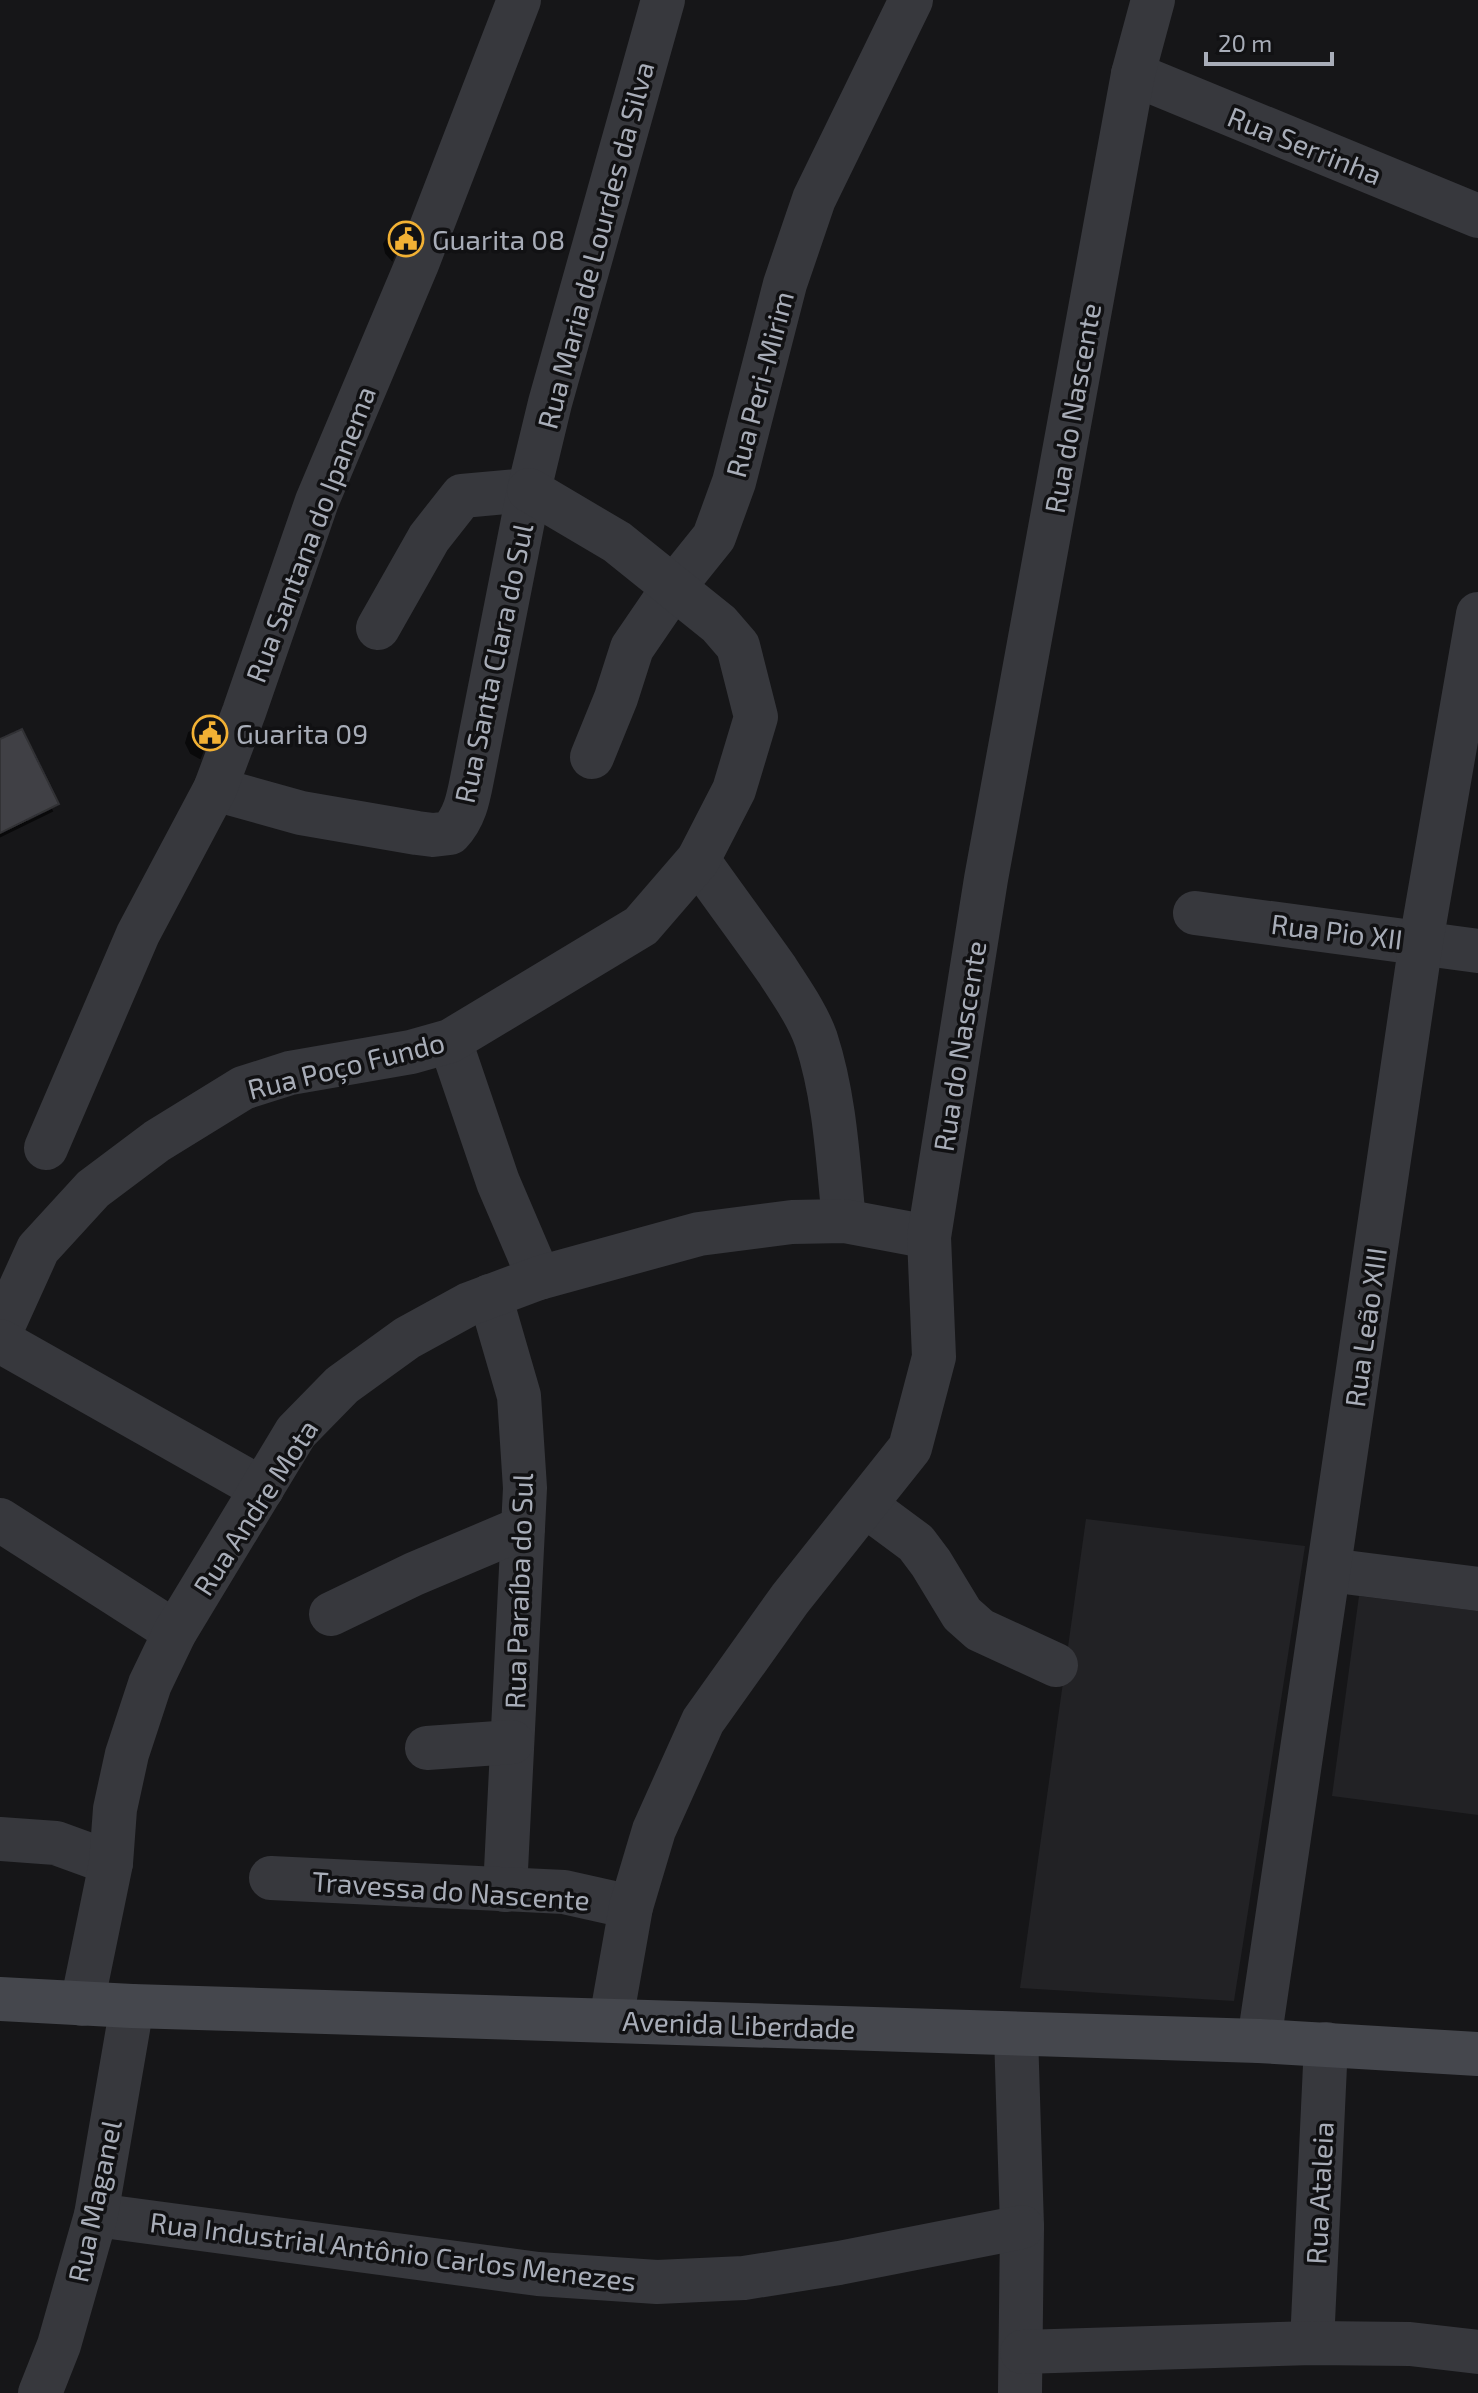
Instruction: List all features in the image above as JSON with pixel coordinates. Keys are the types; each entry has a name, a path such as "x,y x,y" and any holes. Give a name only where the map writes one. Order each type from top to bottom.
{"main road":[{"name":"Avenida Liberdade","path":"0,1999 132,2006 1259,2041 1478,2054"}],"street":[{"name":"Rua Santana do Ipanema","path":"46,1148 138,934 215,789 317,501 417,264 519,0"},
{"name":"Rua Maria de Lourdes da Silva","path":"529,490 596,233 663,0"},
{"name":"Rua Peri-Mirim","path":"592,757 632,648 673,588 714,537 734,482 785,284 814,199 911,0"},
{"name":"Rua do Nascente","path":"611,2020 631,1907 654,1830 703,1721 790,1599 910,1448 934,1357 929,1237 986,879 1133,74 1153,0"},
{"name":"Rua Serrinha","path":"1133,74 1478,216"},
{"name":"Rua Santa Clara do Sul","path":"215,789 301,813 417,833 450,833 460,822 469,793 529,490"},
{"name":"Rua Poço Fundo","path":"0,1333 38,1249 93,1189 157,1141 243,1088 290,1073 411,1052 450,1041 641,926 698,860 734,790 756,717 738,646 719,624 617,542 529,490"},
{"path":"378,628 429,538 462,496 529,490"},
{"name":"Rua Leão XIII","path":"1259,2041 1421,942 1478,614"},
{"path":"698,860 787,986 815,1037 835,1137 844,1221"},
{"name":"Rua Pio XII","path":"1195,913 1478,951"},
{"path":"450,1041 498,1182 539,1278"},
{"name":"Rua Andre Mota","path":"82,2004 111,1863 115,1809 127,1754 150,1684 175,1632 296,1432 342,1385 407,1338 469,1304 539,1278 699,1234 792,1222 844,1221 929,1237"},
{"name":"Rua Paraíba do Sul","path":"490,1296 519,1396 525,1488 505,1890"},
{"path":"0,1341 262,1489"},
{"path":"866,1506 916,1543 962,1614 980,1630 1056,1665"},
{"path":"0,1520 175,1632"},
{"path":"331,1614 414,1574 523,1528"},
{"path":"1329,1570 1478,1589"},
{"path":"427,1748 512,1742"},
{"path":"0,1839 56,1843 111,1863"},
{"name":"Travessa do Nascente","path":"271,1878 564,1892 631,1907"},
{"name":"Rua Maganel","path":"40,2393 59,2345 96,2215 132,2006"},
{"path":"1016,2034 1022,2227 1021,2372 1312,2343 1410,2344 1478,2352"},
{"name":"Rua Ataleia","path":"1312,2343 1326,2044"},
{"name":"Rua Industrial Antônio Carlos Menezes","path":"96,2215 538,2274 657,2282 771,2274 1022,2227"}],"shaded area":[{"path":"1086,1519 1305,1546 1234,2001 1020,1988"},
{"path":"1359,1596 1478,1611 1478,1815 1332,1796"}],"building":[{"path":"411,226 399,253 391,237 396,229"},
{"name":"Guarita 09","path":"209,718 219,721 207,751 198,746 193,736 196,726"},
{"path":"22,729 59,804 0,833 0,739"}],"place":[{"name":"Guarita 08","path":"406,239"},
{"name":"Guarita 09","path":"210,733"}]}
